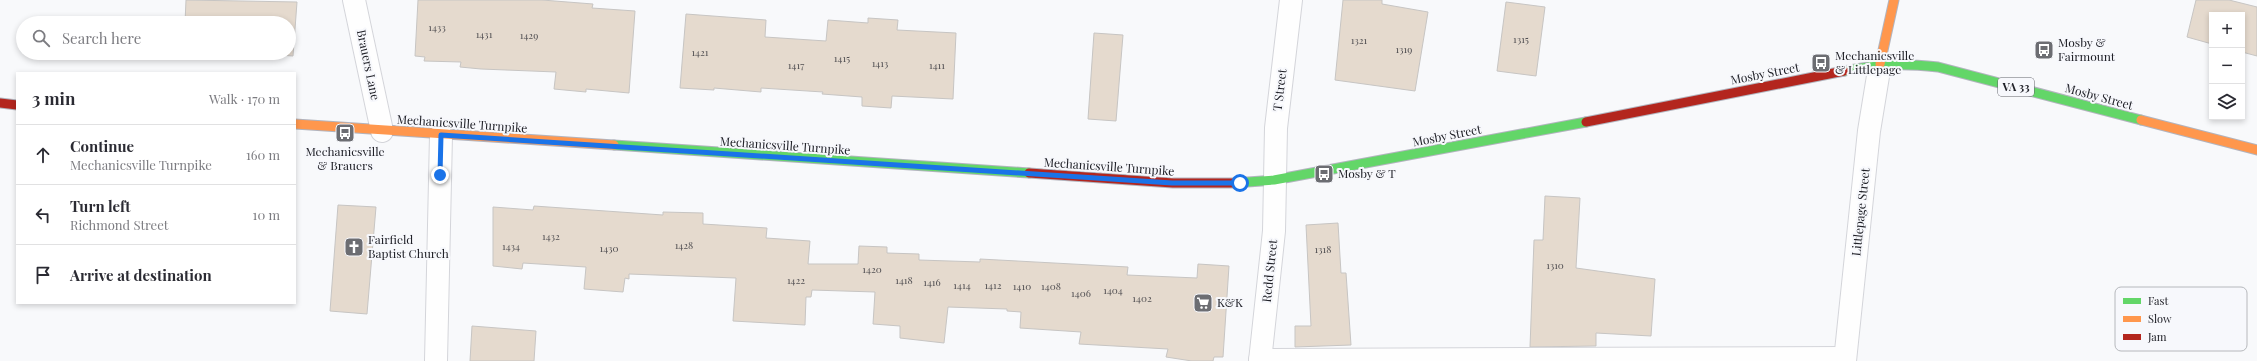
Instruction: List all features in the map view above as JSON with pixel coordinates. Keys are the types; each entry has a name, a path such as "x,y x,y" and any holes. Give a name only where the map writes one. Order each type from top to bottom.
{"main road":[{"path":"1880,64 1894,0"},
{"name":"Mosby Street","path":"1274,180 1674,105 1880,64 1938,67 2257,150"},
{"path":"0,103 16,104"},
{"name":"Mechanicsville Turnpike","path":"296,124 1172,183 1220,184 1274,180"}],"street":[{"name":"Brauers Lane","path":"354,0 382,131"},
{"name":"T Street","path":"1274,180 1276,128 1291,0"},
{"name":"Littlepage Street","path":"1845,359 1869,131 1880,64"},
{"path":"436,361 441,135"},
{"name":"Redd Street","path":"1260,361 1274,231 1274,180"},
{"path":"1260,361 1845,359"}],"building":[{"path":"186,0 297,2 296,16 185,16"},
{"path":"418,0 542,0 593,4 592,8 635,11 629,93 586,89 586,92 554,89 556,72 481,69 460,67 461,62 424,61 425,57 415,56"},
{"path":"1343,0 1382,0 1382,4 1428,12 1415,91 1335,80"},
{"path":"2196,0 2229,0 2257,7 2257,56 2245,53 2245,12 2209,12 2209,43 2187,37"},
{"path":"1506,2 1545,7 1536,76 1497,71"},
{"path":"686,14 766,20 765,37 826,41 828,20 868,23 868,18 898,20 897,30 956,33 953,99 892,96 891,108 862,106 862,97 822,94 823,92 761,88 761,92 714,88 714,90 680,88"},
{"path":"1094,33 1123,35 1116,121 1088,119"},
{"path":"1545,196 1580,198 1576,268 1655,279 1651,336 1596,333 1596,346 1530,347 1534,240 1543,240"},
{"name":"Fairfield Baptist Church","path":"338,205 376,207 367,314 330,311"},
{"path":"534,206 663,215 663,212 703,213 703,224 767,228 766,238 810,241 808,264 858,264 859,246 887,247 887,253 919,254 919,260 980,262 980,259 1128,267 1127,275 1197,278 1198,264 1229,266 1223,357 1214,357 1213,361 1192,361 1166,357 1168,349 1079,344 1081,332 1020,328 1021,312 1007,311 1007,309 948,307 944,343 900,338 900,326 873,324 875,292 812,290 811,297 806,297 805,325 733,321 736,278 629,274 629,279 625,278 623,292 584,289 586,267 523,263 522,269 493,266 493,207 533,210"},
{"path":"1338,223 1341,273 1346,273 1351,345 1295,347 1295,326 1311,326 1306,225"},
{"path":"472,326 536,331 534,361 470,361"}],"traffic: fast":[{"path":"1844,71 1891,65 1938,67 2141,120"},
{"path":"1234,183 1274,180 1586,122"},
{"path":"614,145 1029,173"}],"traffic: slow":[{"path":"1880,64 1894,0"},
{"path":"2141,120 2257,150"},
{"path":"296,124 614,145"}],"traffic: jam":[{"path":"1586,122 1844,71"},
{"path":"0,103 16,105"},
{"path":"1029,173 1173,183 1234,183"}],"place":[{"name":"Mosby & Fairmount","path":"2044,50"},
{"name":"Mechanicsville & Littlepage","path":"1821,63"},
{"name":"Mechanicsville & Brauers","path":"345,133"},
{"name":"Mosby & T","path":"1324,174"},
{"name":"Fairfield Baptist Church","path":"354,247"},
{"name":"K&K","path":"1203,303"}],"route":[{"path":"440,175 441,135 1172,183 1240,183"}]}
